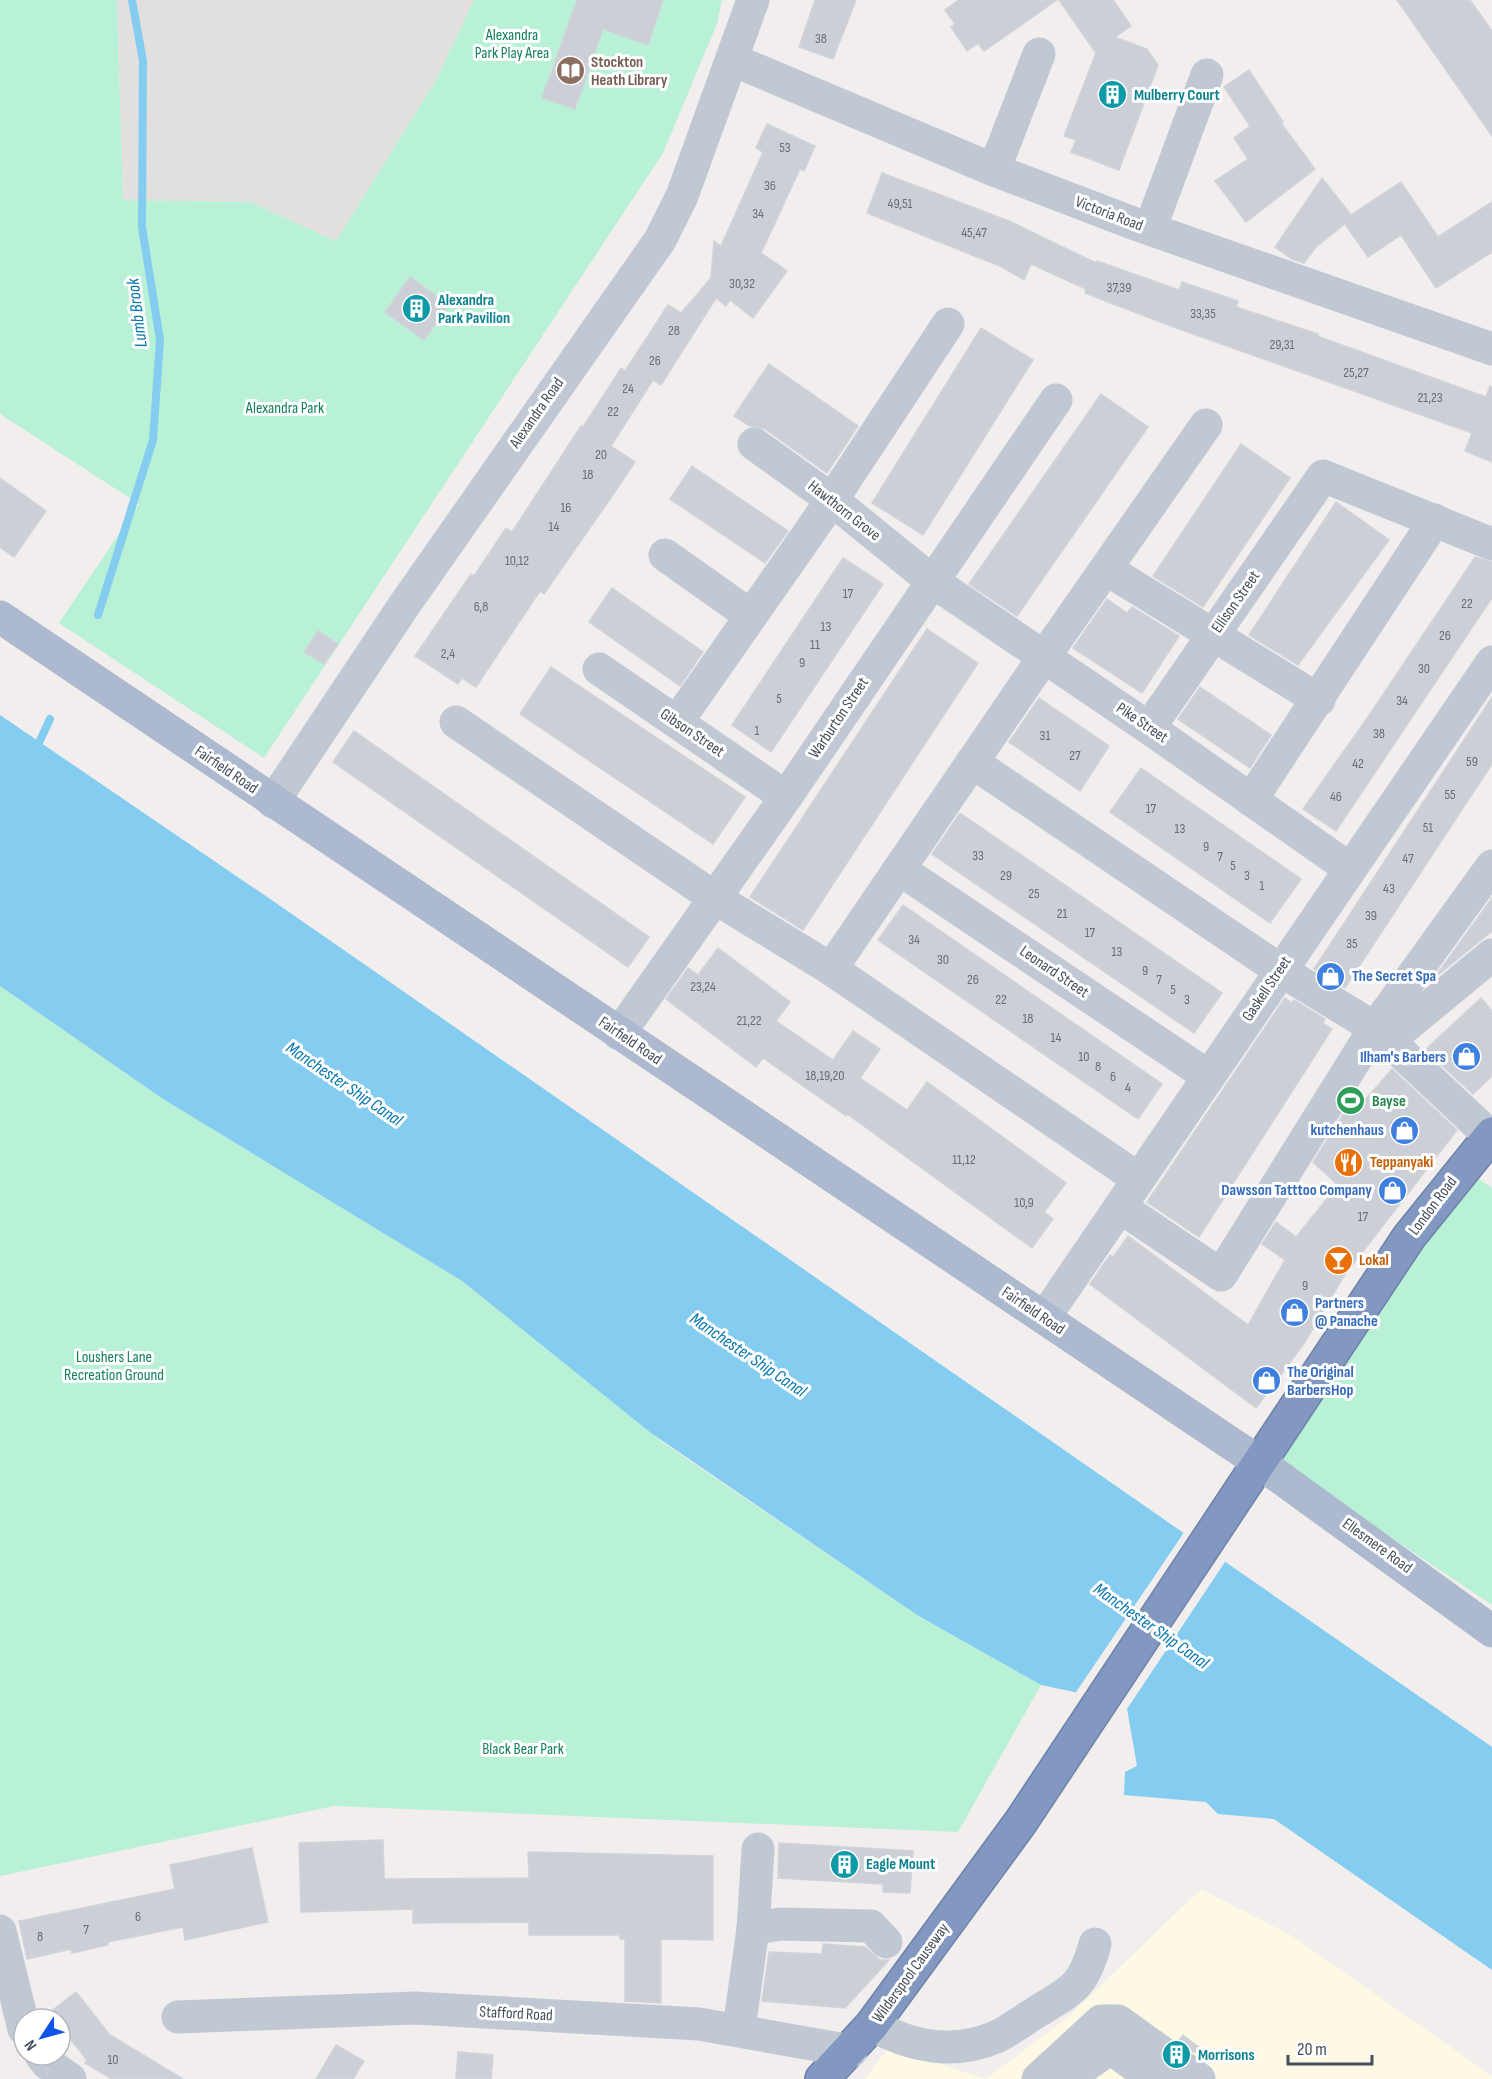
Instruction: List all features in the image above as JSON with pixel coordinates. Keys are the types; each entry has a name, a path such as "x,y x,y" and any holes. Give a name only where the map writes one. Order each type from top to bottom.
{"highway":[{"name":"London Road","path":"1215,1532 1409,1237 1491,1135"},
{"name":"Wilderspool Causeway","path":"824,2079 873,2025 1020,1823 1215,1532"}],"main road":[{"name":"Fairfield Road","path":"0,617 1260,1463"},
{"name":"Ellesmere Road","path":"1260,1463 1492,1631"}],"street":[{"name":"Alexandra Road","path":"273,802 418,585 660,240 682,195 753,0"},
{"path":"994,170 1039,54"},
{"name":"Victoria Road","path":"733,60 994,170 1150,230 1492,349"},
{"path":"1150,230 1207,75"},
{"path":"677,722 832,500 948,324"},
{"name":"Warburton Street","path":"619,1034 786,797 1056,400"},
{"path":"831,969 1206,425"},
{"name":"Hawthorn Grove","path":"754,444 832,500 932,581"},
{"name":"Ellison Street","path":"1149,728 1323,476 1435,520"},
{"path":"1251,800 1319,700 1435,520 1492,544"},
{"path":"664,555 751,616"},
{"path":"1106,569 1319,700"},
{"name":"Pike Street","path":"932,581 1149,728 1350,869"},
{"name":"Gaskell Street","path":"1044,1318 1120,1207 1137,1178 1492,662"},
{"name":"Gibson Street","path":"598,669 786,797"},
{"path":"456,722 715,898 831,969 1137,1178"},
{"path":"972,762 1280,970 1381,1035 1491,1135"},
{"path":"1120,1207 1221,1275 1492,866"},
{"name":"Leonard Street","path":"899,869 1208,1076"},
{"path":"1381,1035 1492,955"},
{"path":"739,2029 753,1929 758,1849"},
{"path":"753,1929 780,1924 871,1926 886,1942"},
{"path":"0,1930 19,2007"},
{"path":"873,2025 895,2038 932,2047 956,2047 996,2037 1071,1991 1088,1971 1095,1944"},
{"name":"Stafford Road","path":"178,2017 415,2008 699,2024 739,2029 851,2051"},
{"path":"1038,2079 1101,2021 1110,2019 1118,2021 1199,2079"},
{"path":"1067,2079 1110,2048 1154,2079"},
{"path":"53,2067 70,2079"}],"shaded area":[{"path":"117,0 474,0 436,80 336,241 250,202 123,200"},
{"path":"1201,1889 1292,1936 1492,2076 1492,2079 986,2079 1068,2017"},
{"path":"889,2047 986,2079 865,2079"}],"green space":[{"name":"Alexandra Park","path":"0,0 117,0 123,200 250,202 336,241 436,80 474,0 722,0 717,24 663,153 264,758 59,623 139,504 0,414"},
{"path":"0,986 163,1099 462,1281 665,1444 917,1615 1041,1685 958,1832 334,1806 0,1876"},
{"path":"1466,1170 1492,1188 1492,1605 1274,1459"}],"water":[{"name":"Manchester Ship Canal","path":"0,715 276,903 1492,1747 1492,1970 1274,1819 1218,1814 1206,1802 1124,1795 1125,1772 1137,1766 1126,1703 1041,1685 917,1615 651,1433 462,1281 163,1099 0,986"}],"pier":[{"path":"1185,1531 1227,1559 1125,1712 1124,1705 1074,1695"}],"building":[{"name":"Stockton Heath Library","path":"577,0 663,0 648,45 603,29 575,109 542,98"},
{"path":"815,0 856,0 833,59 799,47"},
{"path":"959,0 1057,0 984,51 978,43 967,51 951,27 955,24 945,10"},
{"name":"Mulberry Court","path":"1059,0 1113,0 1131,26 1115,37 1147,49 1158,65 1119,170 1071,152 1076,140 1064,136 1096,53"},
{"path":"1397,0 1470,0 1492,31 1492,136"},
{"path":"1249,70 1283,122 1281,123 1315,169 1246,222 1215,181 1248,159 1234,138 1250,126 1224,87"},
{"path":"767,124 815,146 804,171 800,169 761,253 787,271 753,318 730,300 726,306 716,298 661,385 653,380 611,446 635,462 544,594 540,591 476,687 462,678 458,684 415,656 471,574 474,576 506,528 512,532 581,426 583,427 621,368 625,371 668,305 681,313 711,278 714,241 721,246 763,152 756,148"},
{"path":"882,173 1009,221 1096,263 1097,261 1179,290 1182,282 1238,301 1236,307 1318,334 1317,336 1486,397 1490,386 1492,387 1492,462 1465,451 1472,433 1168,325 1085,293 1086,289 1031,264 1024,280 1002,267 867,213"},
{"path":"1322,178 1351,215 1401,182 1438,237 1492,202 1492,252 1436,288 1401,235 1368,257 1345,224 1316,247 1304,263 1292,259 1275,247"},
{"name":"Alexandra Park Pavilion","path":"410,277 449,305 424,340 385,312"},
{"path":"981,328 1033,360 923,535 872,503"},
{"path":"769,364 858,426 827,473 765,429 750,426 734,416"},
{"path":"1101,394 1148,427 1017,616 969,584"},
{"path":"1241,444 1290,478 1203,607 1153,576"},
{"path":"692,466 788,531 765,563 670,499"},
{"path":"0,478 46,511 14,557 0,547"},
{"path":"1336,502 1389,540 1298,665 1249,635"},
{"path":"1475,557 1492,562 1492,598 1336,831 1303,809"},
{"path":"843,558 883,584 771,752 732,725"},
{"path":"612,588 703,652 680,686 589,622"},
{"path":"1107,599 1127,613 1132,607 1179,636 1142,693 1073,648"},
{"path":"927,629 978,663 803,930 750,897"},
{"path":"318,631 338,644 324,664 304,652"},
{"path":"551,667 745,797 713,844 520,714"},
{"path":"1200,687 1271,735 1250,768 1178,719"},
{"path":"1492,697 1492,764 1345,988 1314,969"},
{"path":"1039,698 1109,746 1080,791 1009,742"},
{"path":"354,731 649,937 628,967 333,762"},
{"path":"1141,768 1301,879 1270,923 1110,812"},
{"path":"960,813 1222,993 1194,1033 932,854"},
{"path":"1492,898 1492,931 1439,974 1438,973"},
{"path":"903,905 1162,1084 1138,1119 878,940"},
{"path":"718,948 790,1002 776,1021 833,1060 853,1031 880,1049 860,1078 907,1110 927,1082 1066,1183 1044,1212 1053,1219 1032,1248 847,1114 846,1116 763,1058 756,1067 666,999 688,968 698,975"},
{"path":"1285,998 1292,1003 1294,1000 1325,1019 1323,1023 1332,1029 1199,1237 1147,1202"},
{"path":"1481,998 1492,1011 1492,1076 1473,1094 1425,1050"},
{"path":"1392,1069 1457,1130 1344,1276 1305,1342 1256,1408 1090,1284 1110,1255 1113,1257 1128,1236 1248,1325 1285,1260 1262,1244 1276,1222 1296,1237 1338,1185 1313,1162 1351,1102 1358,1108"},
{"path":"383,1840 384,1879 529,1878 528,1852 713,1856 713,1940 661,1939 661,2003 625,2001 625,1939 620,1939 620,1935 529,1935 529,1922 413,1923 413,1909 301,1912 299,1843"},
{"name":"Eagle Mount","path":"779,1843 913,1851 910,1893 883,1892 883,1884 778,1878"},
{"path":"252,1848 268,1922 185,1940 183,1927 108,1942 108,1945 72,1953 71,1949 27,1959 19,1921 175,1889 170,1865"},
{"path":"823,1944 865,1947 880,1960 889,1960 845,2008 762,2001 769,1952 822,1954"},
{"path":"76,1992 110,2035 183,2079 112,2079 85,2063 87,2060 72,2041 72,2007 57,2007"},
{"path":"1183,2035 1205,2052 1201,2057 1178,2041"},
{"path":"336,2045 364,2061 353,2079 316,2079"},
{"path":"458,2052 493,2055 491,2079 456,2079"}],"waterway":[{"name":"Lumb Brook","path":"98,615 153,440 160,340 142,227 143,61 132,0"},
{"name":"Lumb Brook","path":"35,751 50,719"}],"place":[{"name":"Stockton Heath Library","path":"570,71"},
{"name":"Mulberry Court","path":"1113,95"},
{"name":"Alexandra Park Pavilion","path":"417,309"},
{"name":"The Secret Spa","path":"1331,976"},
{"name":"Ilham's Barbers","path":"1467,1057"},
{"name":"Bayse","path":"1351,1101"},
{"name":"kutchenhaus","path":"1405,1130"},
{"name":"Teppanyaki","path":"1349,1162"},
{"name":"Dawsson Tatttoo Company","path":"1393,1190"},
{"name":"Lokal","path":"1338,1260"},
{"name":"Partners @ Panache","path":"1294,1312"},
{"name":"The Original BarbersHop","path":"1266,1381"},
{"name":"Eagle Mount","path":"845,1864"},
{"name":"Morrisons","path":"1177,2055"}],"park label":[{"name":"Alexandra Park Play Area","path":"512,44"},
{"name":"Loushers Lane Recreation Ground","path":"114,1366"},
{"name":"Black Bear Park","path":"523,1749"}]}
